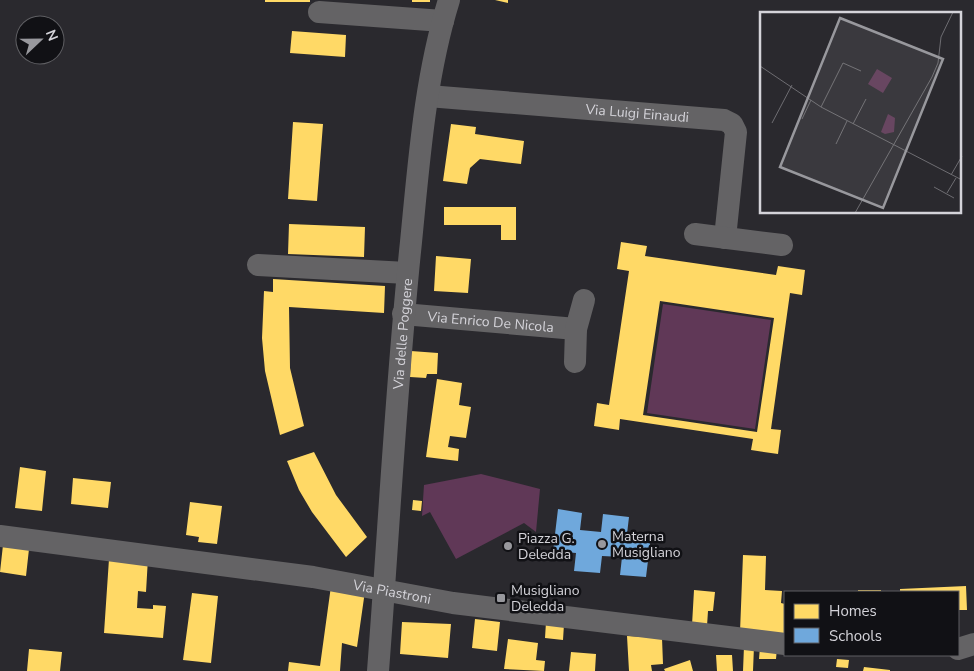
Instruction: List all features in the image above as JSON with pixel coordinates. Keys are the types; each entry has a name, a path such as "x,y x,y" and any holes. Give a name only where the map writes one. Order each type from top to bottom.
{"street":[{"path":"319,12 446,10"},
{"name":"Via delle Poggere","path":"378,671 403,314 428,96 446,10"},
{"name":"Via Luigi Einaudi","path":"428,96 724,120 732,124 736,132 725,238"},
{"path":"695,234 782,245"},
{"path":"258,265 408,273"},
{"path":"575,362 576,329 584,300"},
{"name":"Via Enrico De Nicola","path":"403,314 576,329"},
{"name":"Via Piastroni","path":"0,536 384,589 462,605 784,644"},
{"path":"959,648 974,644"}],"shaded area":[{"path":"663,304 771,320 755,429 647,413"},
{"path":"481,474 540,489 536,532 524,523 456,559 430,512 422,516 424,485"}],"building: Homes":[{"path":"265,0 310,0 310,2 265,2"},
{"path":"412,0 430,0 430,2 412,2"},
{"path":"495,0 508,0 508,3"},
{"path":"292,31 346,35 345,57 290,53"},
{"path":"293,122 323,124 317,201 288,199"},
{"path":"451,124 476,127 475,134 524,141 521,164 480,159 470,168 467,184 443,181"},
{"path":"444,207 516,207 516,240 501,240 501,225 444,225"},
{"path":"289,224 365,227 364,257 288,254"},
{"path":"621,242 647,246 645,256 776,275 778,266 805,270 802,295 790,293 771,429 781,430 778,454 751,450 753,439 620,419 619,430 594,426 597,403 609,405 629,271 617,269","holes":["660,301 774,318 757,432 643,415"]},
{"path":"436,256 471,259 468,293 434,291"},
{"path":"273,279 385,286 384,313 289,307 290,368 304,426 280,435 265,371 262,338 264,291 273,292"},
{"path":"411,351 438,353 437,374 427,374 426,378 410,377"},
{"path":"437,379 462,383 459,405 471,407 466,438 450,436 448,447 459,449 458,461 426,457"},
{"path":"314,452 336,495 367,537 346,557 312,512 299,490 287,461"},
{"path":"20,467 46,471 42,511 15,508"},
{"path":"73,478 111,482 108,508 71,504"},
{"path":"413,500 422,501 421,511 412,510"},
{"path":"190,502 222,506 217,544 198,542 199,537 186,535"},
{"path":"3,545 29,549 26,576 0,572"},
{"path":"743,555 766,556 765,590 782,591 781,603 784,604 784,634 740,632"},
{"path":"148,558 146,592 138,591 137,608 153,609 153,605 166,606 163,638 104,633 109,559"},
{"path":"331,586 365,591 357,647 342,643 340,671 288,671 289,662 320,666"},
{"path":"966,586 967,610 959,610 959,591 900,591 900,589"},
{"path":"694,590 715,592 713,611 708,611 707,626 692,625"},
{"path":"858,590 881,590 881,591"},
{"path":"192,593 218,596 211,663 183,660"},
{"path":"475,619 500,622 497,651 472,648"},
{"path":"402,622 451,624 448,658 400,654"},
{"path":"546,622 564,624 563,640 545,638"},
{"path":"627,636 662,638 663,664 651,665 652,671 629,671"},
{"path":"508,639 538,643 536,660 545,661 544,671 504,669"},
{"path":"744,646 754,646 753,671 743,671"},
{"path":"760,647 777,648 776,659 759,659"},
{"path":"29,649 62,652 60,671 27,671"},
{"path":"571,652 596,654 595,671 569,671"},
{"path":"716,655 732,655 733,671 717,671"},
{"path":"837,659 849,660 848,668 836,667"},
{"path":"690,660 693,671 665,671 664,669"},
{"path":"864,667 890,670 890,671 863,671"}],"building: Schools":[{"name":"Materna Musigliano","path":"558,509 582,513 580,530 601,532 603,514 629,517 627,534 651,536 646,577 620,575 622,557 602,556 600,573 574,571 576,553 553,551"}],"place":[{"name":"Materna Musigliano","path":"602,544"},
{"name":"Piazza G. Deledda","path":"508,546"},
{"name":"Musigliano Deledda","path":"501,598"}]}
